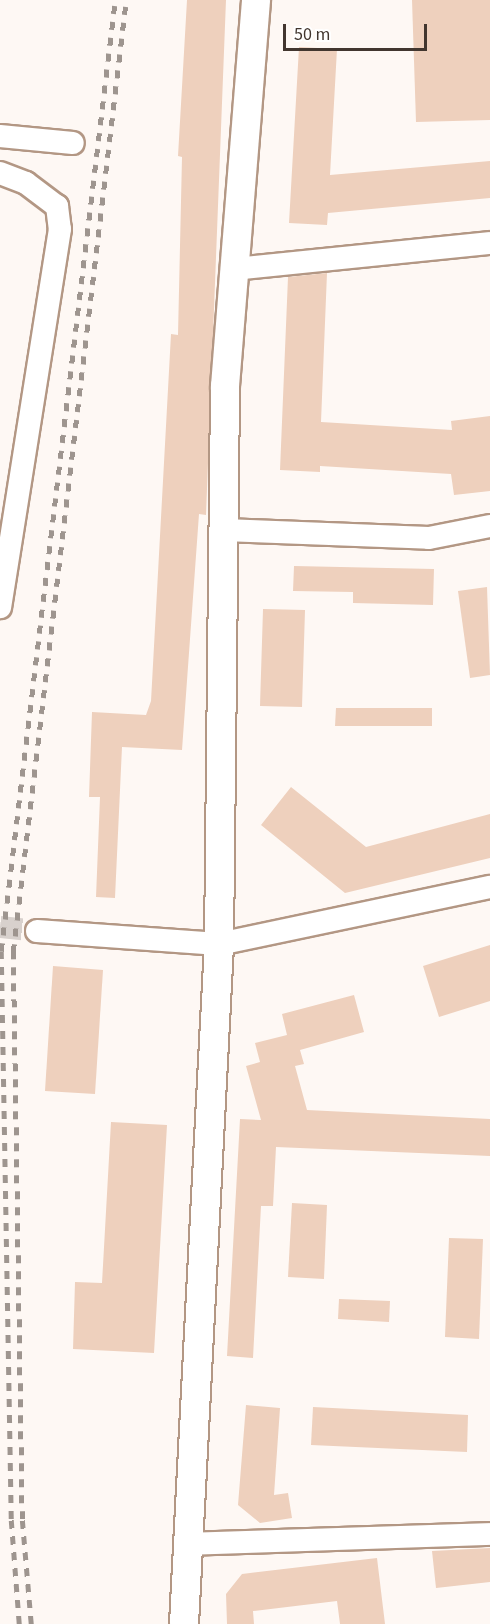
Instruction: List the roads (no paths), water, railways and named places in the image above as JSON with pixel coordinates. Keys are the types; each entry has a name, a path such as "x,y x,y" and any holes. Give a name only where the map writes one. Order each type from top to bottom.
{"main road":[{"path":"184,1624 219,944 225,386 256,0"}],"street":[{"path":"0,136 73,142"},
{"path":"0,173 26,183 57,206 60,229 0,607"},
{"path":"234,269 490,243"},
{"path":"224,530 429,538 490,526"},
{"path":"37,931 219,944 490,887"},
{"path":"188,1544 490,1534"}],"tunnel":[{"path":"0,927 37,931"}],"railway":[{"path":"19,1624 11,1519 1,951 115,0"},
{"path":"31,1624 22,1519 13,952 126,0"}]}
